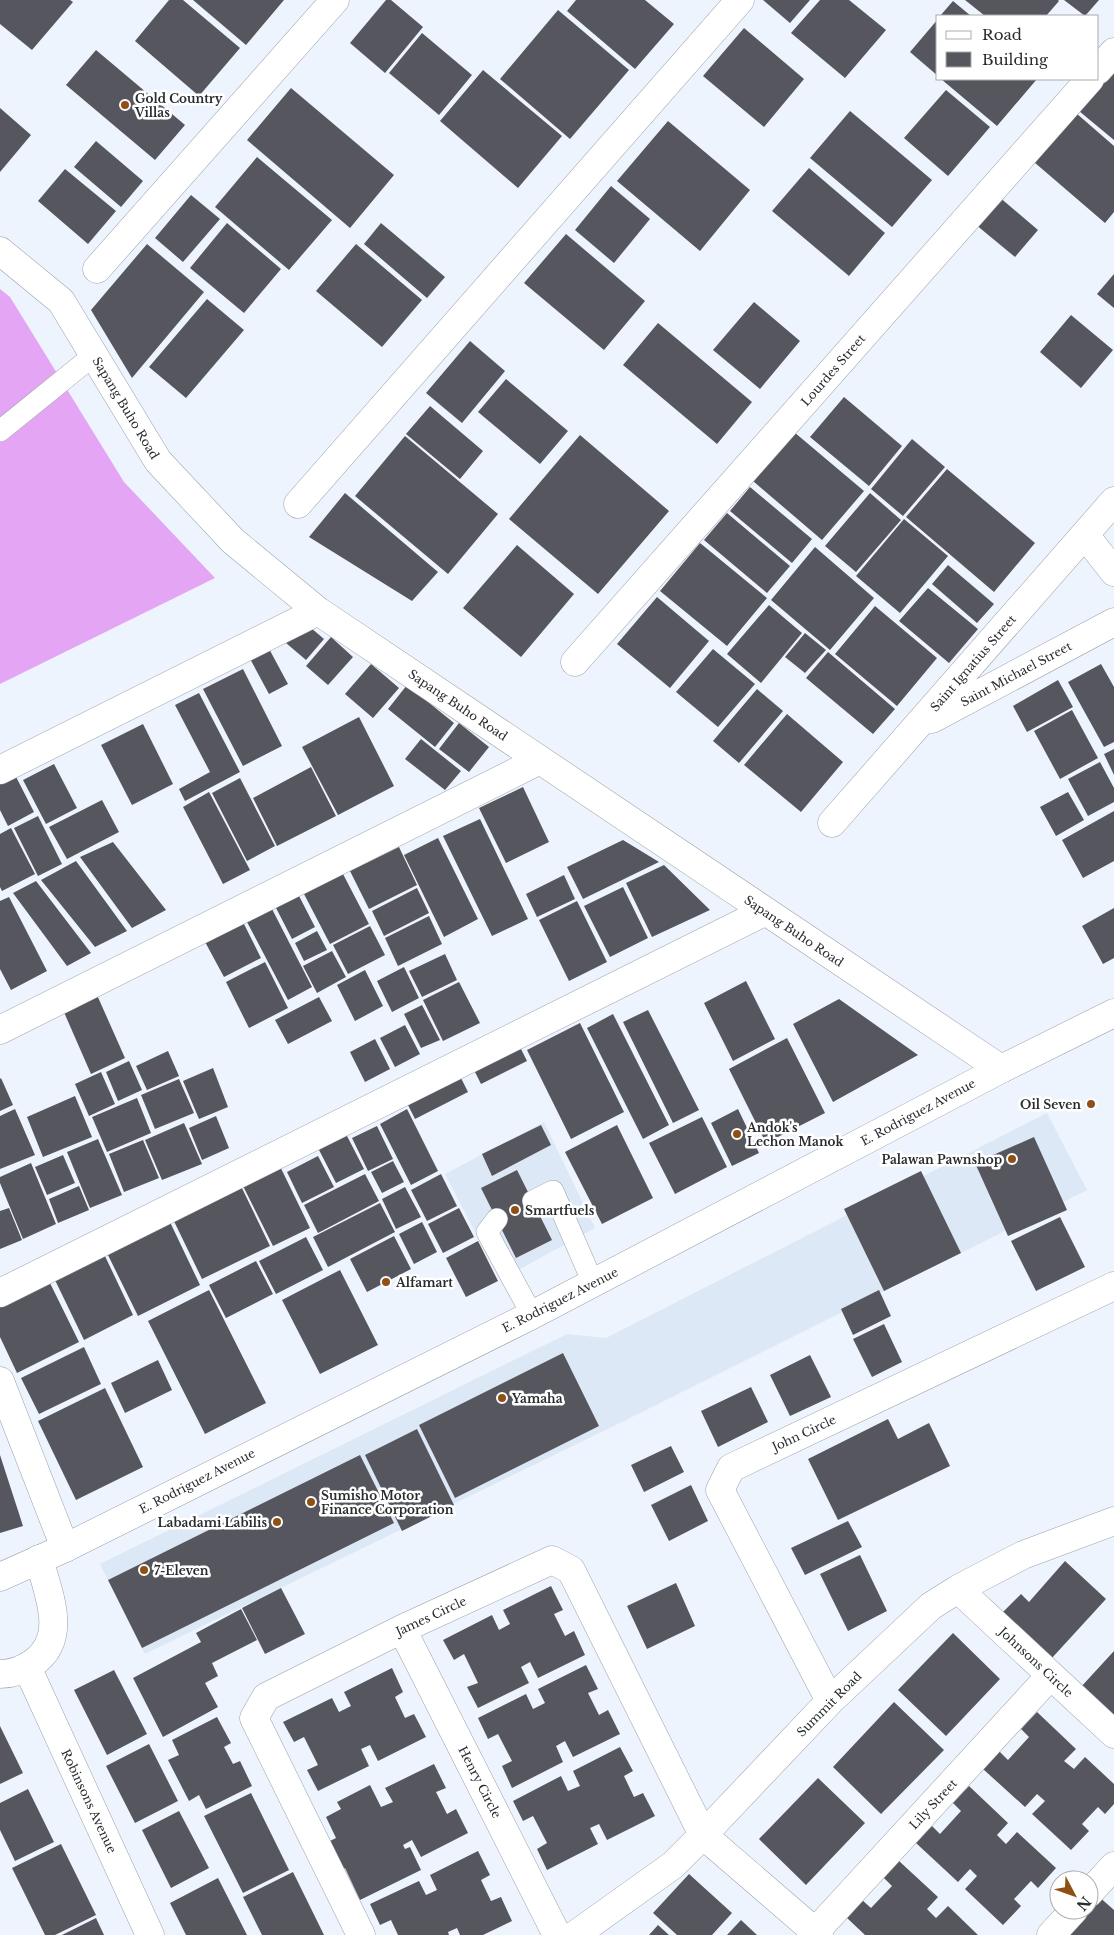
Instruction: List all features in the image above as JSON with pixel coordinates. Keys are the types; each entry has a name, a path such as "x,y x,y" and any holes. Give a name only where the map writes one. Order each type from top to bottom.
{"street":[{"path":"97,269 335,0"},
{"path":"298,504 740,0"},
{"path":"1099,69 1114,52"},
{"name":"Lourdes Street","path":"575,662 1089,80"},
{"name":"Sapang Buho Road","path":"0,251 61,301 158,461 233,541 318,611 764,912 1001,1069"},
{"name":"Saint Ignatius Street","path":"832,823 1114,501"},
{"path":"1085,535 1114,572"},
{"path":"0,770 318,611"},
{"name":"Saint Michael Street","path":"918,727 1114,622"},
{"path":"0,1030 540,760"},
{"path":"0,1293 764,912"},
{"name":"E. Rodriguez Avenue","path":"0,1577 65,1548 532,1315 1001,1069 1114,1013"},
{"name":"John Circle","path":"830,1701 720,1490 731,1468 1114,1286"},
{"path":"0,1381 65,1548"},
{"name":"Summit Road","path":"575,1935 673,1865 830,1701 931,1606 958,1589 1023,1555 1114,1522"},
{"path":"0,1674 11,1674 27,1667 41,1658 50,1643 55,1626 53,1609 39,1559"},
{"name":"James Circle","path":"361,1935 254,1718 266,1697 402,1629 552,1560 571,1570 703,1835"},
{"name":"Johnsons Circle","path":"958,1589 1114,1734"},
{"name":"Henry Circle","path":"402,1629 557,1935"},
{"name":"Robinsons Avenue","path":"27,1667 150,1935"},
{"name":"Lily Street","path":"817,1933 1050,1676"},
{"path":"703,1835 817,1933"},
{"path":"1099,1883 1114,1866"},
{"path":"1051,1935 1065,1920"}],"lane":[{"path":"0,431 94,355"},
{"path":"533,1201 553,1191 593,1283"},
{"path":"497,1219 487,1232 532,1315"}],"shaded area":[{"path":"0,289 10,297 124,482 215,578 0,684"},
{"path":"1047,1113 1087,1190 620,1423 145,1654 100,1564 567,1334 606,1338"},
{"path":"544,1122 595,1228 500,1280 445,1174"}],"building":[{"path":"0,0 70,0 73,2 32,50 0,24"},
{"path":"169,0 183,0 240,48 199,96 135,41"},
{"path":"193,0 284,0 246,45"},
{"path":"386,0 391,0 423,27 385,73 350,43"},
{"path":"576,0 645,0 674,24 635,69 567,11"},
{"path":"763,0 810,0 790,23"},
{"path":"820,0 849,0 886,30 845,78 791,33"},
{"path":"965,0 1059,1 1047,15 984,15"},
{"path":"1064,0 1099,0 1086,15"},
{"path":"953,1 970,15 941,15"},
{"path":"558,10 629,70 570,139 500,79"},
{"path":"936,21 936,74 910,52"},
{"path":"744,28 804,79 764,127 703,76"},
{"path":"422,33 472,75 439,115 389,73"},
{"name":"Gold Country Villas","path":"96,50 185,125 155,160 66,85"},
{"path":"483,70 562,136 518,188 440,121"},
{"path":"1114,70 1114,140 1079,111"},
{"path":"942,80 1036,80 997,126"},
{"path":"291,88 394,175 350,228 247,140"},
{"path":"946,90 990,127 948,176 904,138"},
{"path":"0,108 31,135 0,172"},
{"path":"850,111 932,180 892,227 810,158"},
{"path":"1076,113 1114,146 1114,212 1105,223 1034,162"},
{"path":"668,121 750,190 700,251 617,181"},
{"path":"96,141 143,181 121,207 74,167"},
{"path":"257,157 332,220 289,270 215,207"},
{"path":"809,168 885,233 849,276 772,211"},
{"path":"65,169 116,211 88,244 38,201"},
{"path":"611,186 650,219 614,263 575,230"},
{"path":"191,195 220,219 183,262 155,238"},
{"path":"998,196 1038,230 1015,257 975,224"},
{"path":"227,223 281,269 244,313 190,268"},
{"path":"381,223 445,277 427,298 364,244"},
{"path":"566,234 645,301 604,350 524,283"},
{"path":"147,244 204,292 132,378 91,310"},
{"path":"356,244 422,300 382,347 316,291"},
{"path":"1114,274 1114,308 1097,294"},
{"path":"207,299 244,330 186,398 149,367"},
{"path":"754,302 800,341 760,389 713,350"},
{"path":"1071,315 1113,350 1081,388 1040,352"},
{"path":"658,323 752,402 717,444 623,365"},
{"path":"470,341 505,371 462,423 426,393"},
{"path":"506,379 568,431 540,464 478,412"},
{"path":"844,397 902,446 869,486 810,437"},
{"path":"430,406 483,451 460,479 406,434"},
{"path":"794,432 864,491 822,540 753,481"},
{"path":"580,435 669,511 598,594 509,519"},
{"path":"405,436 498,514 448,574 355,496"},
{"path":"912,439 945,467 903,516 871,489"},
{"path":"947,469 1035,543 994,592 906,517"},
{"path":"750,487 812,539 792,563 730,511"},
{"path":"345,493 438,572 412,601 309,537"},
{"path":"870,493 901,520 856,572 825,546"},
{"path":"727,513 790,566 767,593 704,540"},
{"path":"904,519 948,556 900,613 856,576"},
{"path":"700,543 767,598 727,646 660,591"},
{"path":"517,545 574,594 521,657 463,608"},
{"path":"815,547 874,598 830,650 771,600"},
{"path":"948,565 994,604 977,623 932,584"},
{"path":"928,588 978,629 949,663 899,621"},
{"path":"657,597 709,641 670,688 617,644"},
{"path":"769,605 802,633 761,683 727,654"},
{"path":"875,606 937,658 897,706 835,654"},
{"path":"304,622 324,639 306,660 286,643"},
{"path":"805,633 826,650 805,673 785,657"},
{"path":"331,637 353,657 328,685 306,666"},
{"path":"267,645 288,684 269,694 248,655"},
{"path":"713,649 755,684 718,727 676,692"},
{"path":"828,652 895,709 873,734 806,678"},
{"path":"371,664 399,688 373,718 345,694"},
{"path":"1101,664 1114,687 1114,742 1104,747 1068,682"},
{"path":"243,669 282,746 243,766 203,689"},
{"path":"1058,680 1073,707 1027,732 1013,706"},
{"path":"407,685 454,723 435,747 388,709"},
{"path":"757,689 783,711 739,763 713,741"},
{"path":"199,693 240,772 185,801 179,789 210,772 175,705"},
{"path":"1072,710 1098,758 1060,779 1034,731"},
{"path":"787,714 843,762 801,812 744,765"},
{"path":"359,717 394,786 338,815 302,747"},
{"path":"459,723 489,747 469,772 439,749"},
{"path":"143,724 173,784 132,805 101,745"},
{"path":"421,739 461,771 445,790 405,759"},
{"path":"1114,749 1114,775 1104,754"},
{"path":"1100,762 1114,788 1114,802 1088,816 1068,779"},
{"path":"54,764 77,808 46,824 23,780"},
{"path":"311,767 336,816 277,846 253,798"},
{"path":"12,769 34,812 8,826 0,810 0,775"},
{"path":"240,778 275,846 247,861 212,793"},
{"path":"523,787 549,842 506,863 479,808"},
{"path":"209,792 250,870 223,884 183,807"},
{"path":"1068,792 1084,820 1056,836 1040,807"},
{"path":"102,800 119,832 67,859 49,827"},
{"path":"1114,811 1114,861 1083,878 1062,840"},
{"path":"38,816 62,864 38,876 14,828"},
{"path":"480,819 528,919 492,936 443,836"},
{"path":"11,828 35,874 2,891 0,887 0,834"},
{"path":"438,838 478,919 444,937 404,855"},
{"path":"623,840 659,862 583,899 567,867"},
{"path":"113,842 166,910 132,928 80,857"},
{"path":"399,847 417,885 369,909 350,871"},
{"path":"76,861 127,931 95,947 41,880"},
{"path":"664,865 710,910 652,937 626,883"},
{"path":"343,874 369,924 330,944 304,894"},
{"path":"564,875 575,899 537,917 526,894"},
{"path":"36,881 91,953 67,966 13,893"},
{"path":"623,887 648,938 610,957 584,906"},
{"path":"417,888 429,913 384,936 372,911"},
{"path":"298,894 315,927 292,939 275,906"},
{"path":"9,897 47,971 11,990 0,969 0,901"},
{"path":"577,901 607,962 569,981 539,920"},
{"path":"1114,908 1114,958 1103,964 1082,926"},
{"path":"272,909 312,987 288,1000 247,922"},
{"path":"429,916 442,944 398,966 385,938"},
{"path":"242,920 261,958 224,977 204,940"},
{"path":"370,926 385,955 348,974 333,945"},
{"path":"317,931 327,950 304,961 295,943"},
{"path":"332,951 346,977 317,993 303,966"},
{"path":"445,954 457,980 422,997 409,971"},
{"path":"265,962 288,1008 249,1028 226,982"},
{"path":"404,967 419,998 392,1012 377,981"},
{"path":"365,970 383,1006 355,1021 337,985"},
{"path":"746,981 775,1039 733,1061 704,1003"},
{"path":"459,982 480,1023 443,1041 423,1000"},
{"path":"97,995 125,1058 91,1074 63,1010"},
{"path":"319,997 332,1021 288,1044 275,1020"},
{"path":"839,999 918,1055 833,1102 793,1024"},
{"path":"422,1005 440,1040 421,1048 404,1014"},
{"path":"648,1010 699,1110 673,1123 623,1022"},
{"path":"613,1014 669,1125 643,1139 587,1028"},
{"path":"580,1023 624,1112 571,1139 527,1050"},
{"path":"405,1025 420,1054 395,1067 380,1038"},
{"path":"787,1038 825,1113 766,1143 729,1069"},
{"path":"375,1039 390,1069 365,1082 350,1052"},
{"path":"517,1041 527,1061 481,1084 471,1064"},
{"path":"168,1051 179,1076 147,1090 136,1066"},
{"path":"129,1061 142,1090 118,1101 106,1072"},
{"path":"213,1068 228,1107 199,1119 183,1081"},
{"path":"101,1072 115,1104 89,1116 75,1084"},
{"path":"459,1074 468,1092 415,1119 406,1101"},
{"path":"0,1079 13,1105 0,1111"},
{"path":"179,1079 194,1113 155,1129 141,1095"},
{"path":"75,1096 92,1137 43,1157 27,1117"},
{"path":"137,1098 151,1133 107,1152 92,1117"},
{"path":"15,1109 35,1155 0,1169 0,1116"},
{"path":"407,1109 438,1171 411,1185 380,1124"},
{"path":"738,1109 759,1153 732,1166 711,1123"},
{"path":"216,1116 229,1148 202,1160 189,1128"},
{"path":"702,1117 727,1167 675,1194 649,1143"},
{"path":"184,1123 202,1164 162,1180 145,1140"},
{"path":"541,1125 551,1145 492,1176 482,1154"},
{"path":"617,1125 653,1198 602,1224 565,1152"},
{"path":"377,1126 393,1159 368,1171 352,1138"},
{"path":"346,1134 364,1169 336,1183 318,1148"},
{"path":"1034,1137 1067,1210 1008,1236 975,1163"},
{"path":"98,1139 122,1195 90,1208 67,1152"},
{"path":"143,1140 159,1178 124,1192 109,1154"},
{"path":"63,1155 75,1183 47,1195 35,1167"},
{"path":"275,1156 310,1228 273,1246 237,1174"},
{"path":"318,1156 334,1187 302,1203 287,1172"},
{"path":"393,1161 404,1182 382,1193 371,1172"},
{"path":"31,1163 56,1224 23,1239 0,1183 0,1177"},
{"name":"Smartfuels","path":"517,1170 552,1240 516,1258 481,1188"},
{"path":"921,1171 961,1253 884,1291 844,1209"},
{"path":"365,1174 379,1201 318,1233 304,1205"},
{"path":"441,1174 457,1206 427,1221 411,1190"},
{"path":"239,1182 270,1246 202,1279 171,1215"},
{"path":"79,1186 89,1210 58,1223 49,1199"},
{"path":"405,1187 421,1217 396,1229 382,1199"},
{"path":"380,1203 395,1232 328,1267 313,1237"},
{"path":"9,1208 22,1240 0,1249 0,1211"},
{"path":"459,1208 474,1237 443,1253 428,1224"},
{"path":"1060,1217 1085,1267 1036,1291 1011,1241"},
{"path":"169,1220 200,1285 138,1316 106,1251"},
{"path":"422,1222 437,1252 414,1264 399,1234"},
{"path":"394,1236 411,1269 367,1292 350,1259"},
{"path":"306,1237 323,1270 276,1294 259,1261"},
{"path":"478,1241 498,1281 466,1297 446,1258"},
{"path":"104,1254 133,1315 84,1340 54,1278"},
{"path":"256,1261 273,1294 226,1318 209,1285"},
{"path":"340,1270 378,1345 320,1374 282,1300"},
{"path":"47,1277 79,1342 17,1373 0,1337 0,1300"},
{"path":"209,1290 266,1403 205,1434 148,1321"},
{"path":"879,1290 891,1316 853,1335 841,1309"},
{"path":"884,1324 902,1362 872,1377 853,1339"},
{"path":"84,1347 101,1384 39,1414 21,1378"},
{"path":"563,1353 599,1426 455,1498 419,1425"},
{"path":"810,1355 831,1397 790,1416 770,1375"},
{"path":"158,1360 172,1390 125,1413 111,1383"},
{"path":"751,1387 768,1422 718,1447 701,1411"},
{"path":"105,1388 143,1467 76,1500 38,1421"},
{"path":"888,1419 898,1439 929,1423 950,1466 838,1520 808,1459"},
{"path":"417,1429 454,1505 402,1531 365,1455"},
{"path":"671,1446 684,1472 644,1492 631,1465"},
{"path":"0,1455 23,1526 0,1533"},
{"path":"360,1455 394,1523 142,1648 108,1580"},
{"path":"691,1485 708,1521 669,1541 651,1505"},
{"path":"848,1521 862,1547 805,1575 791,1548"},
{"path":"860,1555 887,1611 848,1631 820,1574"},
{"path":"1065,1561 1106,1599 1051,1659 1002,1613 1021,1594 1029,1602"},
{"path":"676,1583 695,1626 647,1649 627,1606"},
{"path":"551,1586 563,1610 554,1614 565,1636 574,1631 585,1655 538,1678 530,1662 521,1667 529,1683 478,1708 467,1687 478,1683 464,1654 454,1660 443,1640 492,1615 499,1630 510,1624 503,1610"},
{"path":"281,1588 305,1634 265,1654 242,1608"},
{"path":"241,1609 257,1640 212,1663 218,1676 205,1683 218,1707 163,1737 133,1678 201,1642 196,1633"},
{"path":"953,1633 1000,1679 946,1736 898,1690"},
{"path":"1114,1651 1114,1714 1111,1717 1080,1688"},
{"path":"586,1665 598,1689 588,1693 599,1715 608,1710 620,1734 573,1757 565,1741 556,1746 563,1762 512,1788 502,1766 512,1761 498,1734 488,1739 478,1718 526,1694 533,1709 545,1703 538,1689"},
{"path":"392,1668 403,1692 395,1697 405,1718 414,1714 426,1737 378,1761 370,1745 361,1749 369,1766 318,1791 307,1770 318,1765 304,1737 294,1742 283,1722 332,1698 339,1712 351,1706 344,1692"},
{"path":"114,1670 147,1734 107,1755 74,1690"},
{"path":"894,1702 944,1750 881,1814 833,1767"},
{"path":"1037,1712 1076,1749 1064,1761 1074,1769 1085,1757 1114,1784 1114,1804 1105,1814 1098,1807 1082,1824 1089,1831 1071,1850 1032,1814 1045,1801 1037,1794 1025,1807 983,1769 999,1751 1008,1760 1029,1737 1021,1729"},
{"path":"217,1717 231,1743 224,1747 233,1764 240,1761 252,1786 206,1809 199,1795 189,1801 168,1760 179,1755 172,1740"},
{"path":"0,1726 23,1773 0,1784"},
{"path":"149,1744 178,1801 135,1823 106,1766"},
{"path":"620,1747 633,1771 624,1776 634,1797 643,1793 655,1816 607,1840 599,1824 590,1828 598,1844 547,1870 537,1849 547,1843 533,1816 523,1821 513,1801 561,1776 568,1791 580,1786 573,1771"},
{"path":"434,1764 446,1788 436,1792 447,1814 456,1809 468,1833 421,1857 412,1840 403,1845 405,1849 410,1847 421,1870 360,1900 345,1868 342,1870 328,1842 336,1838 326,1817 341,1809 337,1802 370,1785 381,1807 393,1802 385,1788"},
{"path":"818,1778 865,1823 806,1885 759,1839"},
{"path":"969,1786 1008,1823 997,1835 1006,1844 1017,1832 1056,1868 1049,1870 1049,1876 1038,1888 1031,1881 1014,1899 1021,1906 1003,1925 965,1889 977,1876 970,1869 958,1882 916,1843 932,1826 940,1834 961,1811 953,1803"},
{"path":"28,1789 54,1842 15,1861 0,1830 0,1803"},
{"path":"251,1793 289,1870 243,1893 204,1816"},
{"path":"179,1811 209,1868 171,1888 142,1830"},
{"path":"61,1844 96,1915 55,1935 45,1935 12,1868"},
{"path":"478,1851 490,1875 481,1880 491,1901 501,1897 512,1921 483,1935 460,1935 457,1928 448,1932 449,1935 398,1935 391,1920 380,1925 370,1904 419,1881 426,1895 437,1890 430,1875"},
{"path":"899,1861 938,1897 927,1909 936,1918 948,1906 978,1935 865,1935 846,1917 862,1900 871,1908 892,1886 883,1877"},
{"path":"293,1872 324,1935 262,1935 243,1897"},
{"path":"689,1874 732,1913 712,1935 677,1935 653,1913"},
{"path":"218,1878 247,1935 186,1935 170,1903"},
{"path":"1099,1897 1114,1910 1114,1935 1060,1935 1074,1920 1099,1920"},
{"path":"96,1918 104,1935 62,1935"},
{"path":"741,1920 757,1935 727,1935"},
{"path":"658,1925 669,1935 649,1935"}],"place":[{"name":"Gold Country Villas","path":"125,105"},
{"name":"Oil Seven","path":"1091,1104"},
{"name":"Andok's Lechon Manok","path":"737,1134"},
{"name":"Palawan Pawnshop","path":"1012,1159"},
{"name":"Smartfuels","path":"515,1210"},
{"name":"Alfamart","path":"386,1282"},
{"name":"Yamaha","path":"502,1398"},
{"name":"Sumisho Motor Finance Corporation","path":"311,1502"},
{"name":"Labadami Labilis","path":"277,1522"},
{"name":"7-Eleven","path":"144,1570"}]}
